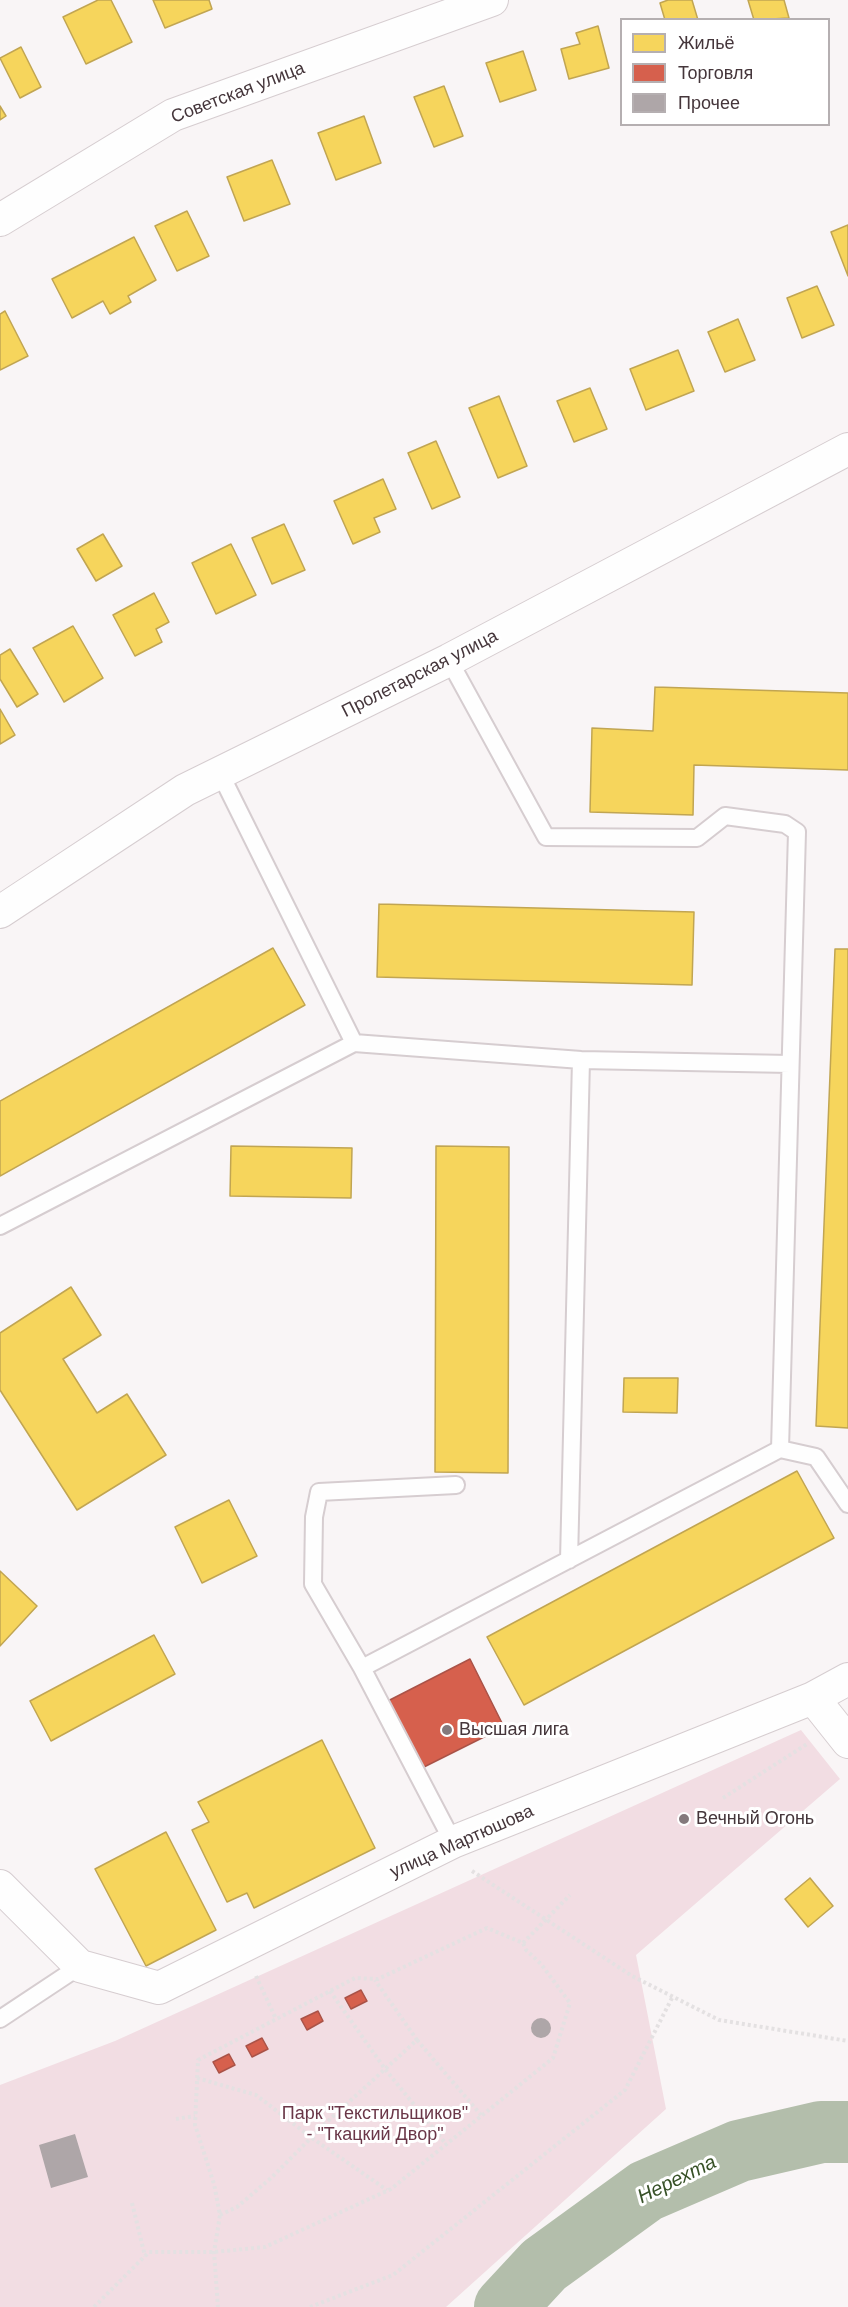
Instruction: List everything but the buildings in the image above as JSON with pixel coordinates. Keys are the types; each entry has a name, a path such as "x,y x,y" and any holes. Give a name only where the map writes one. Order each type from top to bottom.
{"street":[{"name":"Советская улица","path":"0,220 174,115 492,0"},
{"name":"Пролетарская улица","path":"0,912 185,790 449,660 848,449"},
{"name":"улица Мартюшова","path":"80,1966 159,1988 453,1842 813,1698 848,1679"},
{"path":"813,1698 848,1742"},
{"path":"0,1886 80,1966"}],"lane":[{"path":"449,660 546,837 697,838 724,816 785,824 797,832 780,1449"},
{"path":"220,773 354,1043"},
{"path":"0,1226 354,1043 580,1060 790,1064"},
{"path":"569,1560 580,1060"},
{"path":"362,1668 780,1449 816,1457 848,1504"},
{"path":"453,1842 362,1668 313,1584 314,1517 319,1492 456,1485"},
{"path":"0,2019 80,1966"}],"path":[{"path":"723,1798 788,1755"},
{"path":"453,1842 465,1866 632,1976 719,2020 848,2041"},
{"path":"523,1943 570,1895"},
{"path":"94,2307 149,2252 214,2252 265,2247 387,2190 553,2058 570,2003 541,1964 526,1950 523,1943 488,1928 375,1980 355,1978 198,2060 195,2125 214,2184 220,2215 214,2252 218,2307"},
{"path":"242,1947 276,2019"},
{"path":"375,1980 417,2040 481,2115"},
{"path":"330,1991 385,2069 446,2144"},
{"path":"310,2307 393,2275 625,2090 673,1996"},
{"path":"220,2215 237,2207 271,2178 417,2040"},
{"path":"197,2078 256,2095 312,2138 387,2190"},
{"path":"176,2119 195,2116"},
{"path":"132,2203 145,2256"}],"green space":[{"name":"Парк \"Текстильщиков\" - \"Ткацкий Двор\"","path":"801,1730 840,1779 636,1955 666,2109 446,2307 0,2307 0,2085 115,2041"}],"waterway":[{"name":"Нерехта","path":"505,2307 544,2265 646,2191 739,2151 821,2132 848,2132"}],"place":[{"name":"Высшая лига","path":"447,1730"},
{"name":"Вечный Огонь","path":"684,1819"}]}
